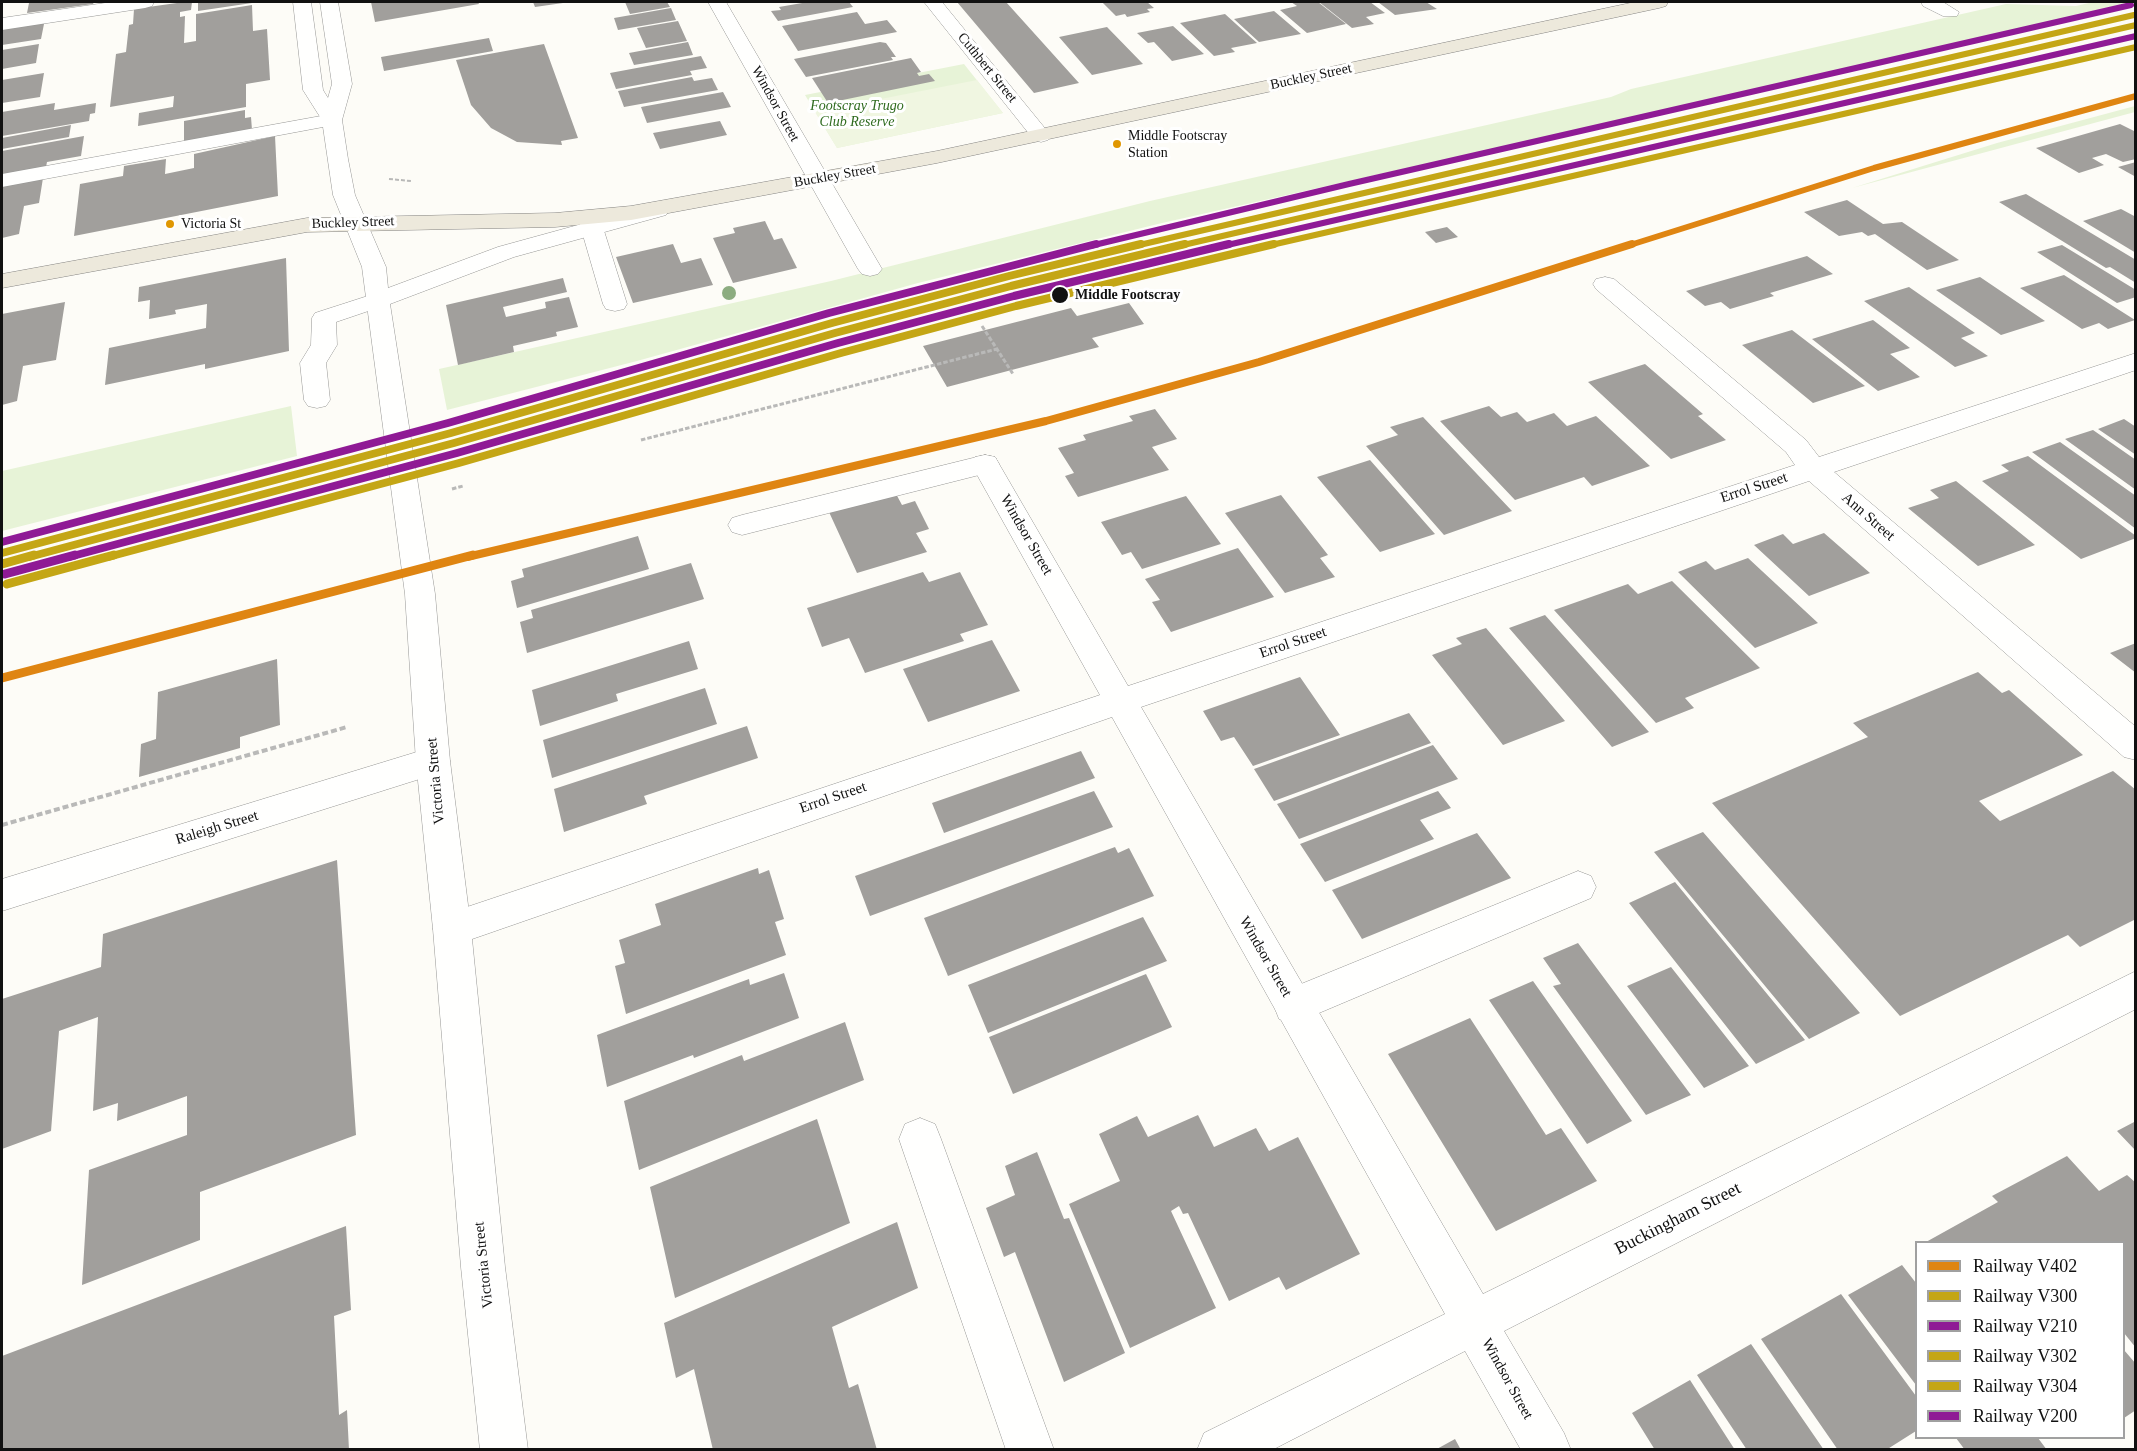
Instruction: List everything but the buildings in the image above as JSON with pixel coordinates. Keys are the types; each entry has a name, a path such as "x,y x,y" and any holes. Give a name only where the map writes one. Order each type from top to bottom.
{"main road":[{"name":"Buckley Street","path":"682,204 1041,136 1659,2"},
{"name":"Buckley Street","path":"2,281 273,230 317,224 523,221 591,223"}],"street":[{"path":"2,24 145,2"},
{"name":"Victoria Street","path":"302,2 313,90 332,120 344,195 373,261 420,594 433,761 452,928 483,1267 504,1449"},
{"name":"Victoria Street","path":"329,2 342,84 332,120"},
{"name":"Windsor Street","path":"717,2 870,268"},
{"name":"Cuthbert Street","path":"933,2 1041,136"},
{"path":"1930,2 1950,12"},
{"path":"2,181 332,120"},
{"path":"317,400 313,363 324,345 324,318 591,223 682,204"},
{"path":"591,223 615,304"},
{"name":"Ann Street","path":"1605,284 1796,446 1813,469 2136,747"},
{"name":"Errol Street","path":"452,928 1120,701 2136,361"},
{"name":"Windsor Street","path":"742,525 985,464 1547,1449"},
{"name":"Raleigh Street","path":"2,895 433,761"},
{"path":"1293,1006 1578,887"},
{"name":"Buckingham Street","path":"1221,1449 2136,989"},
{"path":"920,1139 1030,1449"}],"path":[{"path":"982,326 1013,374"},
{"path":"642,440 997,349"},
{"path":"451,489 463,486"},
{"path":"2,825 346,727"}],"green space":[{"path":"2093,2 2135,2 2135,5 1162,223 918,283 637,361 447,410 439,369 831,281 1150,201 1611,97 1631,89 2006,4 2076,6"},
{"name":"Footscray Trugo Club Reserve","path":"964,64 1003,113 837,148 805,95"},
{"name":"Footscray Trugo Club Reserve","path":"977,80 1003,113 837,148 815,112"},
{"path":"2135,106 2135,112 1852,188 1997,143"},
{"path":"291,406 297,456 2,531 2,471"}],"rail line":[{"name":"V200","path":"2,542 448,423 829,313 1006,266 1349,184 2131,5"},
{"name":"V302","path":"2,553 451,433 832,323 1009,276 1352,194 2134,15"},
{"name":"V300","path":"2,564 454,443 835,333 1011,286 1354,204 2136,25"},
{"name":"V210","path":"5,574 457,453 838,343 1014,296 1356,214 2136,36"},
{"name":"V304","path":"7,584 459,463 841,353 1016,306 1359,224 2136,47"},
{"name":"V402","path":"2,678 474,555 1046,421 1259,362 1874,168 2136,96"}],"place":[{"name":"Middle Footscray Station","path":"1117,144"},
{"name":"Victoria St","path":"170,224"},
{"name":"Middle Footscray","path":"1060,295"}]}
